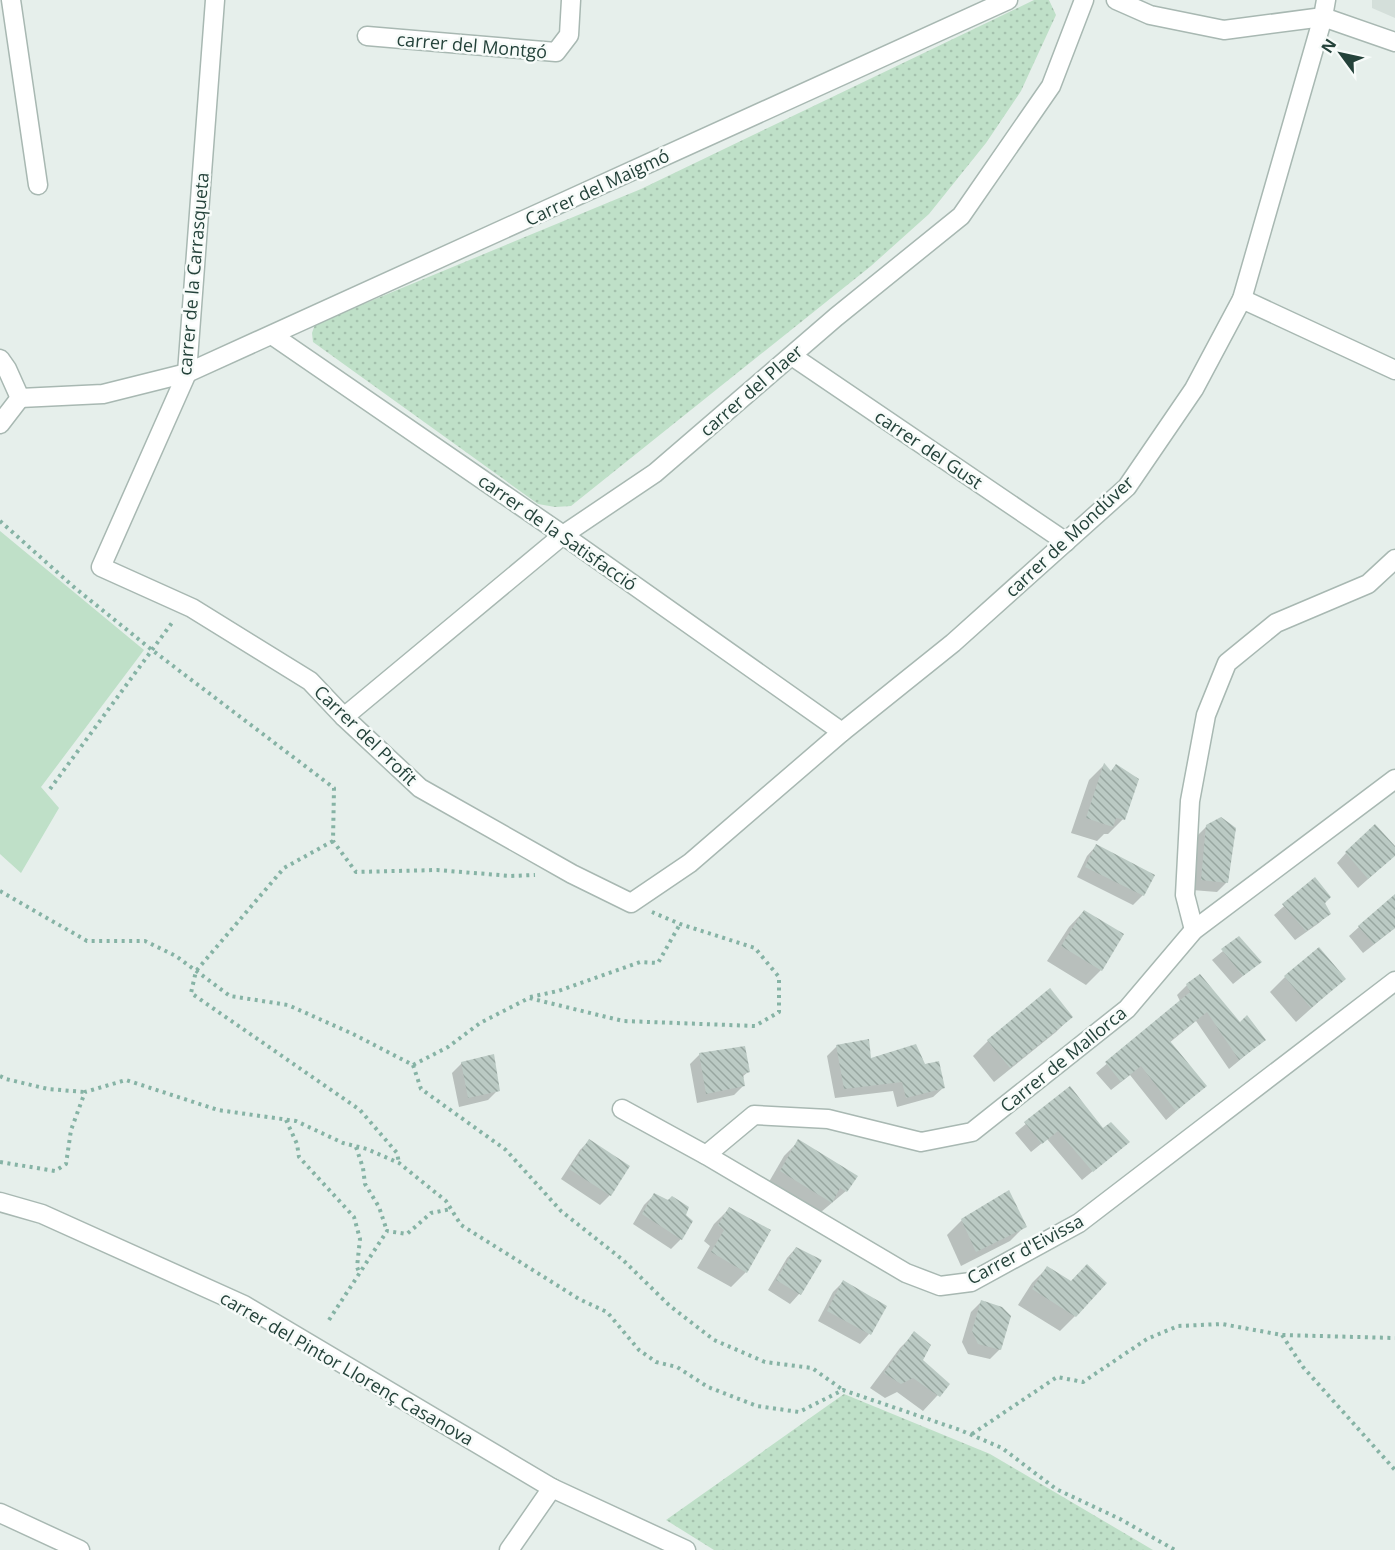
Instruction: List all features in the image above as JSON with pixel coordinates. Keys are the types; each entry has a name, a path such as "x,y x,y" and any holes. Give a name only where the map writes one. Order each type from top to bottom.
{"street":[{"path":"11,0 38,185"},
{"name":"carrer de la Carrasqueta","path":"101,567 187,374 215,0"},
{"name":"carrer del Montgó","path":"367,36 556,52 569,35 571,0"},
{"name":"Carrer del Maigmó","path":"20,398 103,394 187,374 1008,0"},
{"name":"carrer del Plaer","path":"344,717 562,535 655,473 961,216 1051,86 1084,0"},
{"path":"1116,0 1150,15 1224,30 1325,9 1395,42"},
{"name":"carrer de Mondúver","path":"632,903 690,863 842,732 953,643 1127,487 1194,389 1242,299 1325,9"},
{"path":"1242,299 1395,370"},
{"name":"carrer de la Satisfacció","path":"272,335 842,732"},
{"name":"carrer del Gust","path":"792,356 1066,542"},
{"path":"0,359 20,398 0,424"},
{"path":"1194,930 1185,895 1190,801 1206,715 1227,663 1276,623 1368,584 1395,559"},
{"name":"Carrer del Profit","path":"101,567 185,604 310,681 344,717 420,788 572,874 632,903"},
{"name":"Carrer de Mallorca","path":"706,1155 754,1115 828,1119 921,1142 972,1132 1127,1010 1194,930 1395,778"},
{"name":"Carrer d'Eivissa","path":"622,1108 906,1273 939,1286 971,1282 1079,1223 1395,981"},
{"name":"carrer del Pintor Llorenç Casanova","path":"0,1202 42,1214 244,1305 552,1488 686,1550"},
{"path":"509,1550 552,1488"},
{"path":"0,1513 80,1550"}],"path":[{"path":"0,521 75,588 152,650 334,788 333,841 356,872 437,870 511,876 542,875"},
{"path":"50,789 185,604"},
{"path":"333,841 284,867 196,971 191,993 360,1110 397,1153 399,1163"},
{"path":"0,891 87,942 145,941 176,956 230,996 288,1005 353,1034 413,1065 421,1089 506,1150 561,1212 623,1260 670,1306 714,1340 765,1362 812,1368 843,1390 971,1434 1002,1448 1056,1489 1120,1519 1175,1550"},
{"path":"529,998 623,1020 755,1026 779,1012 779,977 755,948 680,924 632,903"},
{"path":"413,1065 448,1047 480,1023 529,998 558,991 640,962 658,963 680,924"},
{"path":"0,1076 48,1089 85,1092 126,1080 218,1110 296,1121 343,1143 399,1163 446,1201 461,1225 579,1299 607,1312 639,1350 656,1362 676,1367 708,1387 757,1406 799,1412 843,1390"},
{"path":"0,1162 55,1171 66,1164 71,1130 85,1092"},
{"path":"286,1120 297,1143 299,1157 354,1217 360,1239 357,1267 359,1272"},
{"path":"356,1146 365,1184 378,1207 387,1231"},
{"path":"387,1231 407,1234 431,1213 451,1209"},
{"path":"329,1320 387,1231"},
{"path":"971,1434 1057,1377 1083,1382 1147,1339 1178,1326 1222,1324 1282,1335 1395,1338"},
{"path":"1282,1335 1303,1367 1395,1470"}],"shaded area":[{"path":"1372,0 1395,0 1395,18 1372,8"}],"green space":[{"path":"1034,0 1049,0 1056,15 1021,91 986,143 929,214 871,266 571,506 555,507 538,504 313,342 312,333 315,324 641,189"},
{"path":"0,531 144,650 41,787 59,808 21,873 0,854"},
{"path":"844,1394 990,1454 1153,1550 714,1550 666,1520"}],"building":[{"path":"1104,763 1111,771 1116,764 1139,779 1125,820 1116,818 1113,827 1086,818"},
{"path":"1221,817 1236,828 1228,883 1201,880 1206,825"},
{"path":"1375,824 1395,846 1395,856 1368,879 1345,852"},
{"path":"1096,844 1155,875 1144,896 1085,867"},
{"path":"1315,877 1331,897 1325,903 1331,914 1306,931 1282,904"},
{"path":"1395,894 1395,928 1374,944 1358,926"},
{"path":"1084,910 1124,934 1102,971 1061,946"},
{"path":"1239,936 1262,962 1243,976 1221,949"},
{"path":"1319,947 1346,979 1311,1008 1284,976"},
{"path":"1200,974 1240,1022 1247,1015 1266,1040 1239,1060 1207,1012 1170,1041 1207,1086 1176,1111 1141,1066 1121,1082 1105,1062 1190,992 1186,984"},
{"path":"1050,988 1073,1017 1010,1068 987,1040"},
{"path":"869,1039 871,1058 916,1044 925,1064 939,1061 945,1088 906,1098 902,1082 844,1089 836,1045"},
{"path":"745,1046 750,1072 743,1074 745,1086 706,1094 699,1053"},
{"path":"494,1054 500,1091 468,1098 461,1062"},
{"path":"1070,1086 1103,1128 1111,1122 1130,1142 1093,1172 1058,1131 1042,1144 1024,1122"},
{"path":"589,1139 630,1166 611,1196 569,1169"},
{"path":"798,1139 858,1176 847,1192 840,1188 832,1203 780,1171"},
{"path":"1009,1190 1027,1227 976,1252 961,1219"},
{"path":"654,1193 668,1200 672,1196 689,1207 686,1215 693,1221 682,1240 642,1214"},
{"path":"729,1207 771,1230 747,1273 711,1252 724,1230 718,1225"},
{"path":"796,1247 822,1260 801,1295 776,1280"},
{"path":"1087,1264 1107,1283 1076,1317 1032,1289 1047,1266 1071,1281"},
{"path":"843,1280 887,1306 871,1335 827,1311"},
{"path":"981,1300 1002,1307 1011,1316 1001,1350 978,1344 972,1331"},
{"path":"914,1331 931,1345 923,1360 950,1384 940,1397 913,1378 901,1384 884,1373"}]}
